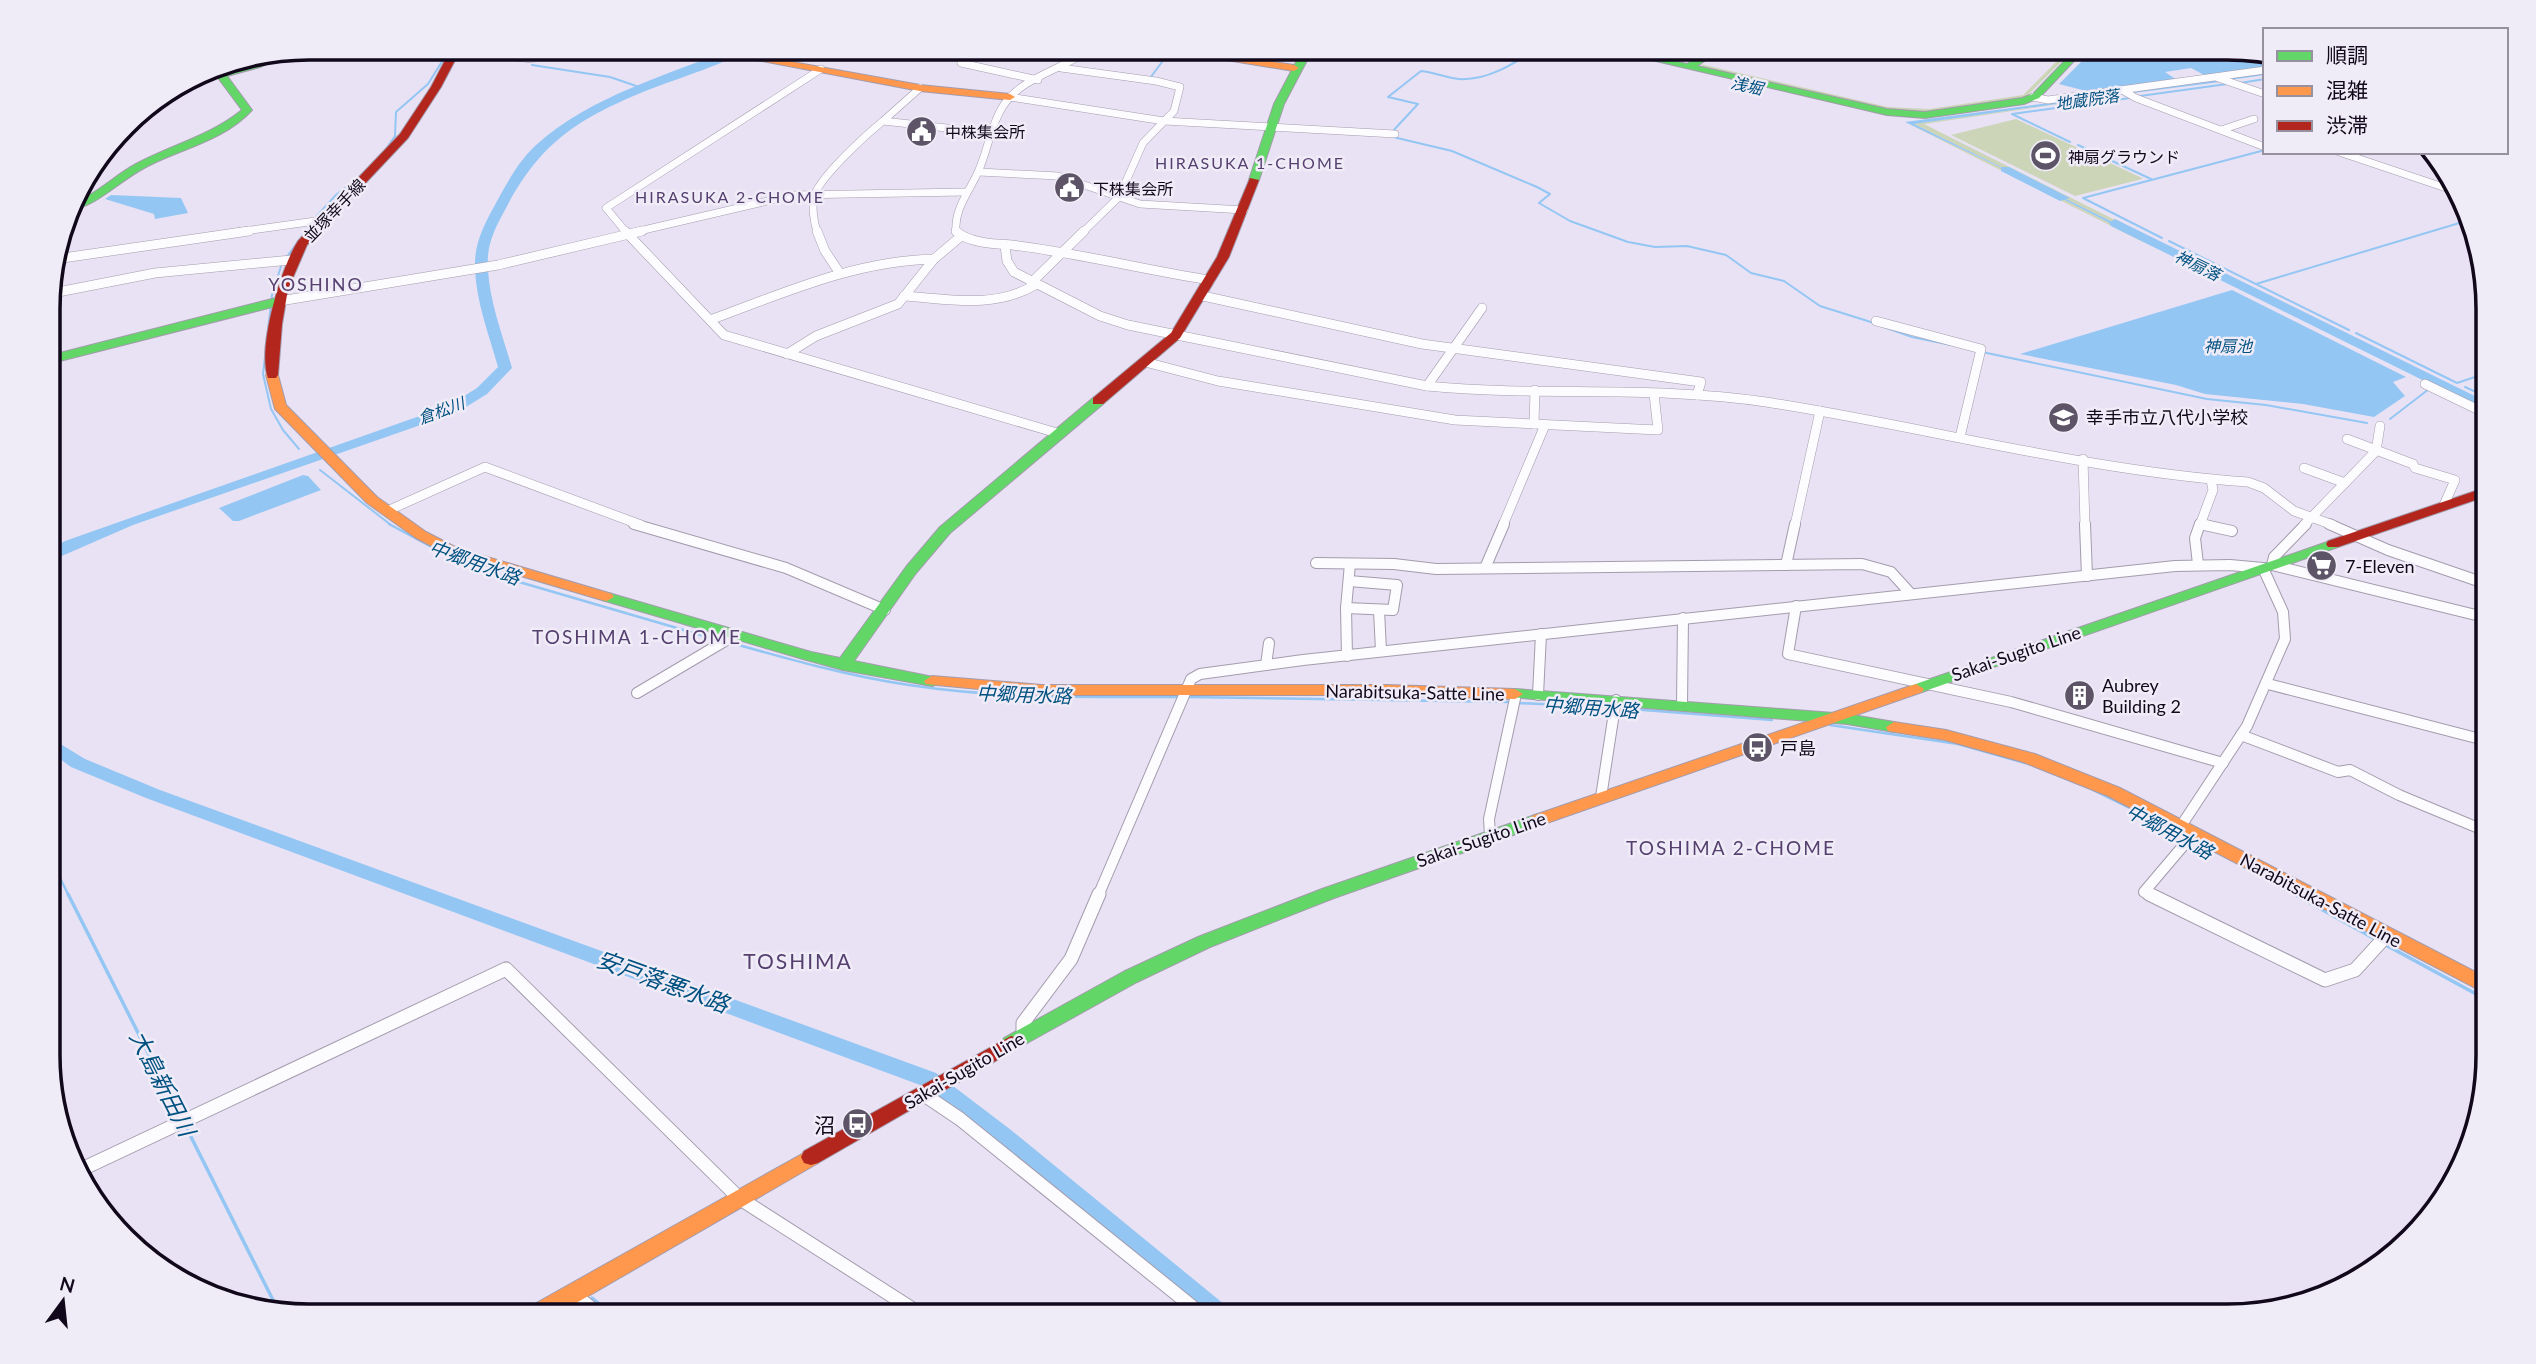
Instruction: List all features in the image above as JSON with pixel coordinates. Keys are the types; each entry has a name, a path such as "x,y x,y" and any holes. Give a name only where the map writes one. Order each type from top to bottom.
{"main road":[{"name":"並塚幸手線","path":"332,458 280,406 275,393 272,374 280,301 291,260 302,243 404,135 418,117 451,60"},
{"path":"763,60 920,88 1010,97"},
{"path":"1240,60 1294,68"},
{"path":"844,665 911,569 945,530 1176,335 1203,296 1244,210 1272,127 1294,68 1300,60"},
{"path":"1658,60 1906,114 1938,114 2015,103 2033,97 2070,60"},
{"path":"1689,67 1700,60"},
{"path":"227,73 258,64"},
{"path":"82,205 88,204 135,169 176,148 207,140 247,110 221,75"},
{"path":"60,357 280,301"},
{"name":"Narabitsuka-Satte Line","path":"332,458 372,500 387,511 421,535 472,558 729,640 915,679 1042,690 1387,690 1616,700 1831,718 1922,730 2006,750 2114,792 2476,982"},
{"name":"Sakai-Sugito Line","path":"554,1304 1023,1036 1104,991 1202,943 1324,894 1490,835 2476,495"},
{"path":"1772,712 1783,723 1782,735"}],"street":[{"path":"966,60 961,63 1038,80"},
{"path":"960,237 955,227 966,192 979,172 992,132 1010,97 1077,60"},
{"path":"904,296 985,300 1014,298 1033,284 1062,251 1119,197 1143,143 1174,111 1180,85 1061,68"},
{"path":"821,69 606,208 606,211 724,335 1057,433"},
{"path":"2033,97 2048,100 2263,71"},
{"path":"2215,77 2263,93"},
{"path":"839,272 837,265 828,257 814,226 815,193 858,141 920,88"},
{"path":"2122,90 2263,146"},
{"path":"1010,97 1164,121 1395,134"},
{"path":"2221,131 2254,119"},
{"path":"883,121 992,132"},
{"path":"2345,154 2445,188"},
{"path":"979,172 1058,176 1140,204 1244,210"},
{"path":"280,301 498,265 793,195 966,192"},
{"path":"64,259 323,220"},
{"path":"960,237 1005,246 1062,251 1138,269 1210,280"},
{"path":"787,354 816,336 898,304 934,259 960,237"},
{"path":"1005,246 1007,261 1014,272 1100,316 1128,325 1427,386 1467,390 1697,395 1820,411 2211,480 2235,480 2260,485 2277,496 2288,508 2388,550 2476,580"},
{"path":"710,320 839,272 900,259 934,259"},
{"path":"60,291 155,273 291,260"},
{"path":"1203,296 1280,311 1371,334 1454,349 1641,370 1701,382 1697,395"},
{"path":"1427,386 1482,308"},
{"path":"1876,321 1981,349 1959,437"},
{"path":"1145,362 1218,381 1455,420 1658,430 1654,394"},
{"path":"2425,384 2476,409"},
{"path":"1534,424 1535,390"},
{"path":"1786,565 1820,411"},
{"path":"1485,568 1545,425"},
{"path":"2380,426 2376,448 2274,557 2268,567 2288,631 2268,684 2187,829 2144,892 2325,980 2355,970 2377,943 2388,935"},
{"path":"2347,439 2395,454 2413,464 2415,468 2455,480 2444,505"},
{"path":"2083,458 2087,576"},
{"path":"387,511 485,467 624,521 786,568 884,610"},
{"path":"2304,468 2345,483"},
{"path":"2198,564 2195,538 2213,490 2211,480"},
{"path":"2200,524 2232,531"},
{"path":"1316,563 1394,564 1436,569 1862,564 1884,567 1895,572 1911,594"},
{"path":"1347,656 1346,608 1350,564"},
{"path":"1023,1036 1023,1023 1071,959 1191,679 1200,674 1381,651 2198,564 2268,567 2476,615"},
{"path":"1346,608 1393,610 1397,585 1349,581"},
{"path":"1796,606 1788,654 2011,702 2223,762"},
{"path":"1379,610 1381,651"},
{"path":"1682,705 1683,618"},
{"path":"1538,695 1541,634"},
{"path":"637,694 729,640"},
{"path":"1266,665 1269,643"},
{"path":"2268,684 2476,738"},
{"path":"1490,835 1489,820 1516,694"},
{"path":"1601,797 1616,700"},
{"path":"2241,735 2338,772 2350,770 2399,795 2476,827"},
{"path":"86,1167 506,969 739,1198 905,1304"},
{"path":"926,1092 1189,1304"},
{"path":"576,1291 586,1304"}],"green space":[{"path":"2058,60 2063,60 2025,98 1926,112 1891,110 1705,69 1700,64 1888,107 1929,109 2023,95"},
{"path":"2127,94 1924,124 2157,241 2153,242 1914,124"},
{"name":"神扇グラウンド","path":"2016,119 2142,179 2075,196 1951,135"},
{"path":"1905,122 2012,173 2149,243 2143,242"}],"water":[{"path":"2083,60 2244,60 2263,62 2263,68 2206,76 2191,68 2165,72 2177,80 2090,92 2059,84"},
{"path":"2127,94 1914,124 2153,242 2149,243 1905,122"},
{"path":"111,195 181,198 188,213 155,219 154,214 105,199"},
{"name":"神扇池","path":"2232,290 2406,377 2393,382 2405,396 2374,417 2303,404 2205,394 2176,385 2020,354"},
{"path":"303,475 308,476 321,490 239,521 233,521 219,508"}],"waterway":[{"name":"中郷用水路","path":"386,149 395,136 396,112 428,84 443,60"},
{"name":"倉松川","path":"60,550 127,522 453,409 482,391 505,368 486,302 481,268 482,251 485,235 523,168 539,149 560,131 584,116 610,102 713,60"},
{"path":"1150,78 1164,60"},
{"path":"1392,132 1418,104 1388,97 1421,71 1470,79 1491,74 1519,60"},
{"path":"532,65 610,77 645,89"},
{"name":"地蔵院落","path":"2230,79 2263,74"},
{"path":"2240,83 2263,79"},
{"name":"地蔵院落","path":"2133,92 2220,81"},
{"path":"2140,96 2227,84"},
{"path":"2070,142 2012,114 2130,98"},
{"path":"1393,137 1452,151 1537,187 1550,194 1539,203 1570,221 1628,242 1655,247 1687,246 1726,255 1751,273 1784,281 1820,306 1874,323"},
{"path":"2078,145 2151,179"},
{"path":"2162,238 2083,198 2263,151"},
{"name":"神扇落","path":"2005,169 2064,198"},
{"name":"中郷用水路","path":"316,217 336,195 365,172"},
{"path":"2256,284 2461,222"},
{"name":"神扇落","path":"2115,223 2476,403"},
{"name":"中郷用水路","path":"286,258 311,224"},
{"path":"2169,241 2349,330"},
{"name":"中郷用水路","path":"282,263 272,295 263,374 271,409 283,430 299,449"},
{"path":"1884,327 1912,337 1951,345"},
{"path":"2356,333 2457,383 2476,377"},
{"path":"1982,352 2207,399 2266,405 2367,423"},
{"path":"2465,387 2476,392"},
{"path":"2390,419 2429,389"},
{"name":"中郷用水路","path":"320,470 391,525"},
{"name":"中郷用水路","path":"389,524 452,558 509,579 718,640"},
{"name":"中郷用水路","path":"728,642 841,672 943,690 1045,696 1181,697"},
{"name":"中郷用水路","path":"1188,697 1510,702"},
{"name":"中郷用水路","path":"1517,703 1611,707"},
{"name":"中郷用水路","path":"1618,708 1772,720"},
{"name":"中郷用水路","path":"1830,725 1958,744 2025,763"},
{"name":"安戸落悪水路","path":"60,751 78,763 153,794 928,1079 1003,1136 1206,1304"},
{"name":"中郷用水路","path":"2093,790 2172,829"},
{"name":"中郷用水路","path":"2237,863 2297,896"},
{"name":"大島新田川","path":"60,878 68,894"},
{"name":"大島新田川","path":"68,894 180,1116"},
{"name":"中郷用水路","path":"2294,894 2375,939"},
{"name":"中郷用水路","path":"2384,944 2476,994"},
{"name":"大島新田川","path":"185,1125 274,1302"},
{"path":"592,1298 600,1304"}],"traffic: fast":[{"path":"1254,180 1279,104 1302,60"},
{"path":"1657,60 1887,112 1925,115 2024,101 2036,96 2071,60"},
{"path":"1689,67 1700,60"},
{"path":"227,73 258,64"},
{"path":"83,203 140,166 222,129 247,110 221,75"},
{"path":"60,357 280,301"},
{"path":"843,665 911,570 945,530 1098,401"},
{"path":"1916,689 2333,544"},
{"path":"607,597 808,656 932,681"},
{"path":"1515,694 1847,719 1894,727"},
{"path":"1011,1043 1130,977 1204,942 1328,893 1538,820"}],"traffic: slow":[{"path":"764,60 920,88 1010,97"},
{"path":"1240,60 1294,68"},
{"path":"272,375 280,406 372,500 421,535 452,551 607,597"},
{"path":"932,681 1042,690 1387,690 1515,694"},
{"path":"1538,820 1916,689"},
{"path":"1894,727 1946,735 2029,758 2114,792 2476,981"},
{"path":"555,1304 811,1157"}],"traffic: jam":[{"path":"272,375 282,289 294,257 302,243 404,136 450,60"},
{"path":"1098,401 1176,335 1223,257 1254,180"},
{"path":"2333,544 2476,495"},
{"path":"811,1157 1011,1043"}],"place":[{"name":"中株集会所","path":"922,131"},
{"name":"神扇グラウンド","path":"2045,156"},
{"name":"下株集会所","path":"1070,188"},
{"name":"幸手市立八代小学校","path":"2063,417"},
{"name":"7-Eleven","path":"2322,566"},
{"name":"Aubrey Building 2","path":"2079,695"},
{"name":"戸島","path":"1757,748"},
{"name":"沼","path":"858,1124"}],"district":[{"name":"HIRASUKA 1-CHOME","path":"1250,162"},
{"name":"HIRASUKA 2-CHOME","path":"730,196"},
{"name":"YOSHINO","path":"316,284"},
{"name":"TOSHIMA 1-CHOME","path":"637,636"},
{"name":"TOSHIMA 2-CHOME","path":"1731,847"},
{"name":"TOSHIMA","path":"798,960"}],"water label":[{"name":"浅堀","path":"1747,85"}]}
